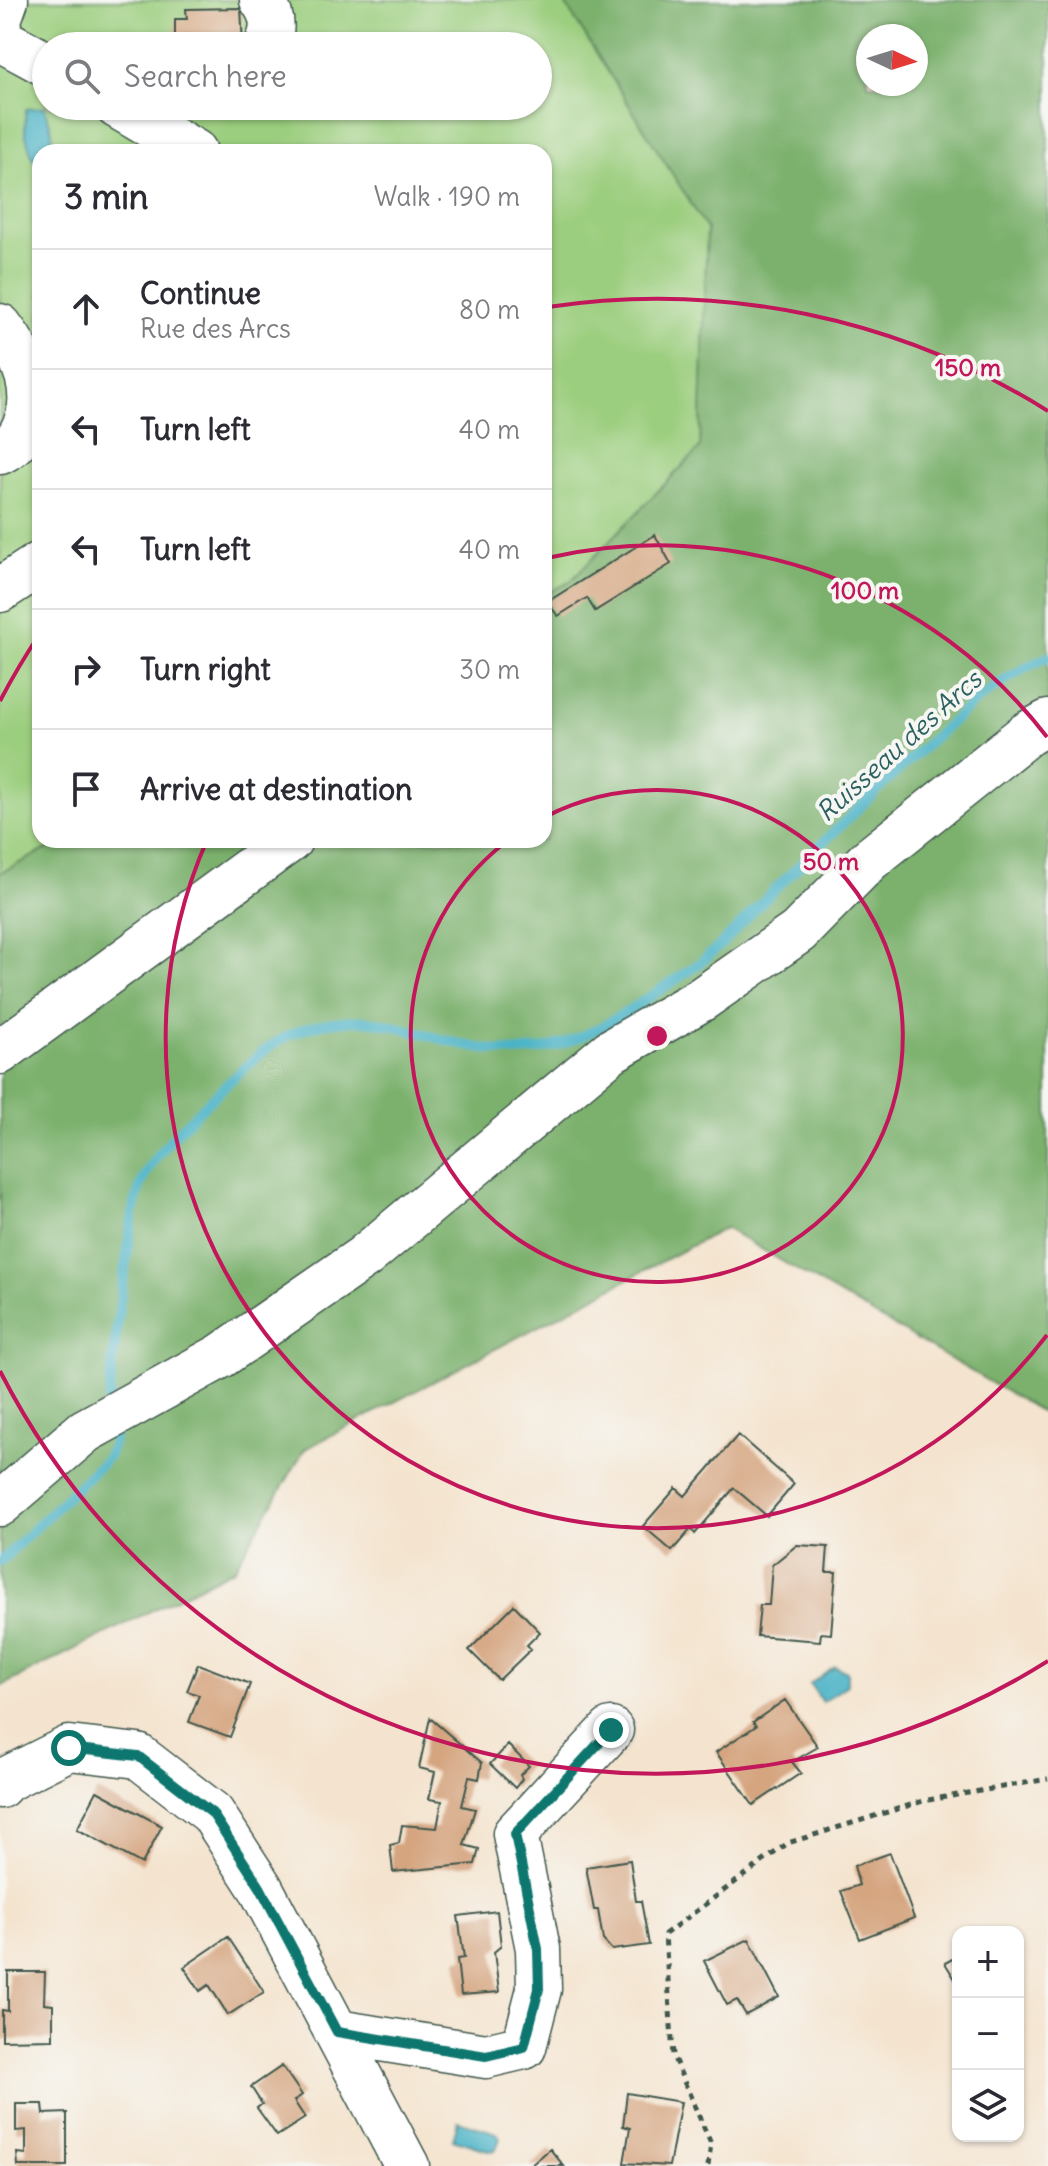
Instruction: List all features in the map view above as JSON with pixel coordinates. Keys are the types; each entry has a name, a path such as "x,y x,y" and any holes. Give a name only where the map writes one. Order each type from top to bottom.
{"street":[{"path":"0,17 6,0"},
{"path":"262,0 271,14 270,32"},
{"path":"0,39 32,56"},
{"path":"141,120 181,144"},
{"path":"0,326 26,369 31,409 17,440 0,452"},
{"path":"0,590 32,569"},
{"path":"0,1504 85,1431 221,1356 364,1257 611,1051 702,999 798,932 869,860 1027,734 1048,722"},
{"path":"0,1052 279,848"},
{"path":"337,2032 486,2056 524,2047 539,1989 538,1949 515,1834 611,1730"},
{"path":"0,1786 5,1780 69,1748 138,1756 212,1813 260,1887 407,2166"}],"path":[{"path":"708,2166 711,2144 673,2056 665,1934 788,1843 923,1801 1048,1779"}],"green space":[{"path":"0,0 563,0 707,229 700,448 570,582 552,591 552,144 32,144 32,848 49,848 0,873"},
{"path":"563,0 1048,0 1048,1416 725,1228 305,1449 234,1569 0,1687 0,873 49,848 552,848 552,591 570,582 700,448 707,229"}],"water":[{"path":"32,108 32,120 49,120 56,144 32,144 32,157 25,133 26,109"},
{"path":"835,1667 847,1672 847,1685 822,1702 810,1684"},
{"path":"458,2121 497,2133 500,2138 496,2150 453,2139"}],"building":[{"path":"241,8 242,32 175,32 175,19 187,19 186,9"},
{"path":"655,535 671,564 595,611 587,598 558,616 552,608 552,599"},
{"path":"738,1435 794,1484 767,1516 734,1488 695,1534 691,1529 672,1551 643,1526 676,1488 685,1496"},
{"path":"797,1545 828,1547 826,1572 836,1572 831,1634 821,1633 820,1641 757,1636 760,1605 769,1605 772,1565"},
{"path":"514,1605 540,1632 527,1645 531,1649 499,1680 469,1650"},
{"path":"198,1664 250,1684 230,1737 189,1722 199,1695 187,1691"},
{"path":"785,1700 818,1747 792,1762 801,1773 753,1805 716,1752 756,1726 753,1722"},
{"path":"430,1718 482,1763 479,1779 469,1777 462,1806 475,1809 464,1845 479,1849 475,1864 393,1872 390,1845 399,1843 402,1825 437,1828 442,1801 429,1799 435,1772 419,1768"},
{"path":"508,1745 529,1766 520,1775 522,1779 515,1788 490,1764"},
{"path":"97,1791 162,1826 142,1864 77,1829"},
{"path":"890,1853 914,1918 860,1939 841,1891 859,1885 854,1866"},
{"path":"630,1860 636,1901 641,1901 649,1945 612,1950 603,1940 586,1867"},
{"path":"497,1911 501,1946 494,1952 499,1992 461,1995 457,1959 464,1958 458,1916"},
{"path":"228,1937 264,1992 228,2015 209,1985 200,1991 184,1967"},
{"path":"749,1939 779,1997 746,2015 737,2000 727,2005 704,1961"},
{"path":"952,1959 952,1974 945,1963"},
{"path":"8,1972 45,1972 44,2004 53,2005 53,2039 2,2040 2,2010 8,2011"},
{"path":"282,2066 302,2095 294,2101 305,2118 277,2136 257,2108 262,2104 251,2087"},
{"path":"627,2093 681,2102 669,2166 624,2163 630,2128 623,2126"},
{"path":"16,2104 43,2104 44,2114 67,2113 67,2166 18,2166 17,2153 26,2154 26,2130 16,2131"},
{"path":"550,2149 564,2166 530,2166"}],"waterway":[{"name":"Ruisseau des Arcs","path":"109,1402 130,1232 145,1175 177,1132 268,1048 308,1028 344,1021 384,1024 469,1046 509,1052 550,1047 592,1031 701,962 951,722 1007,679 1048,657"},
{"name":"Ruisseau des Arcs","path":"0,1562 108,1457 114,1436 109,1430"}],"route":[{"path":"69,1748 138,1756 212,1813 260,1887 337,2032 486,2056 524,2047 539,1989 538,1949 515,1834 611,1730"}]}
